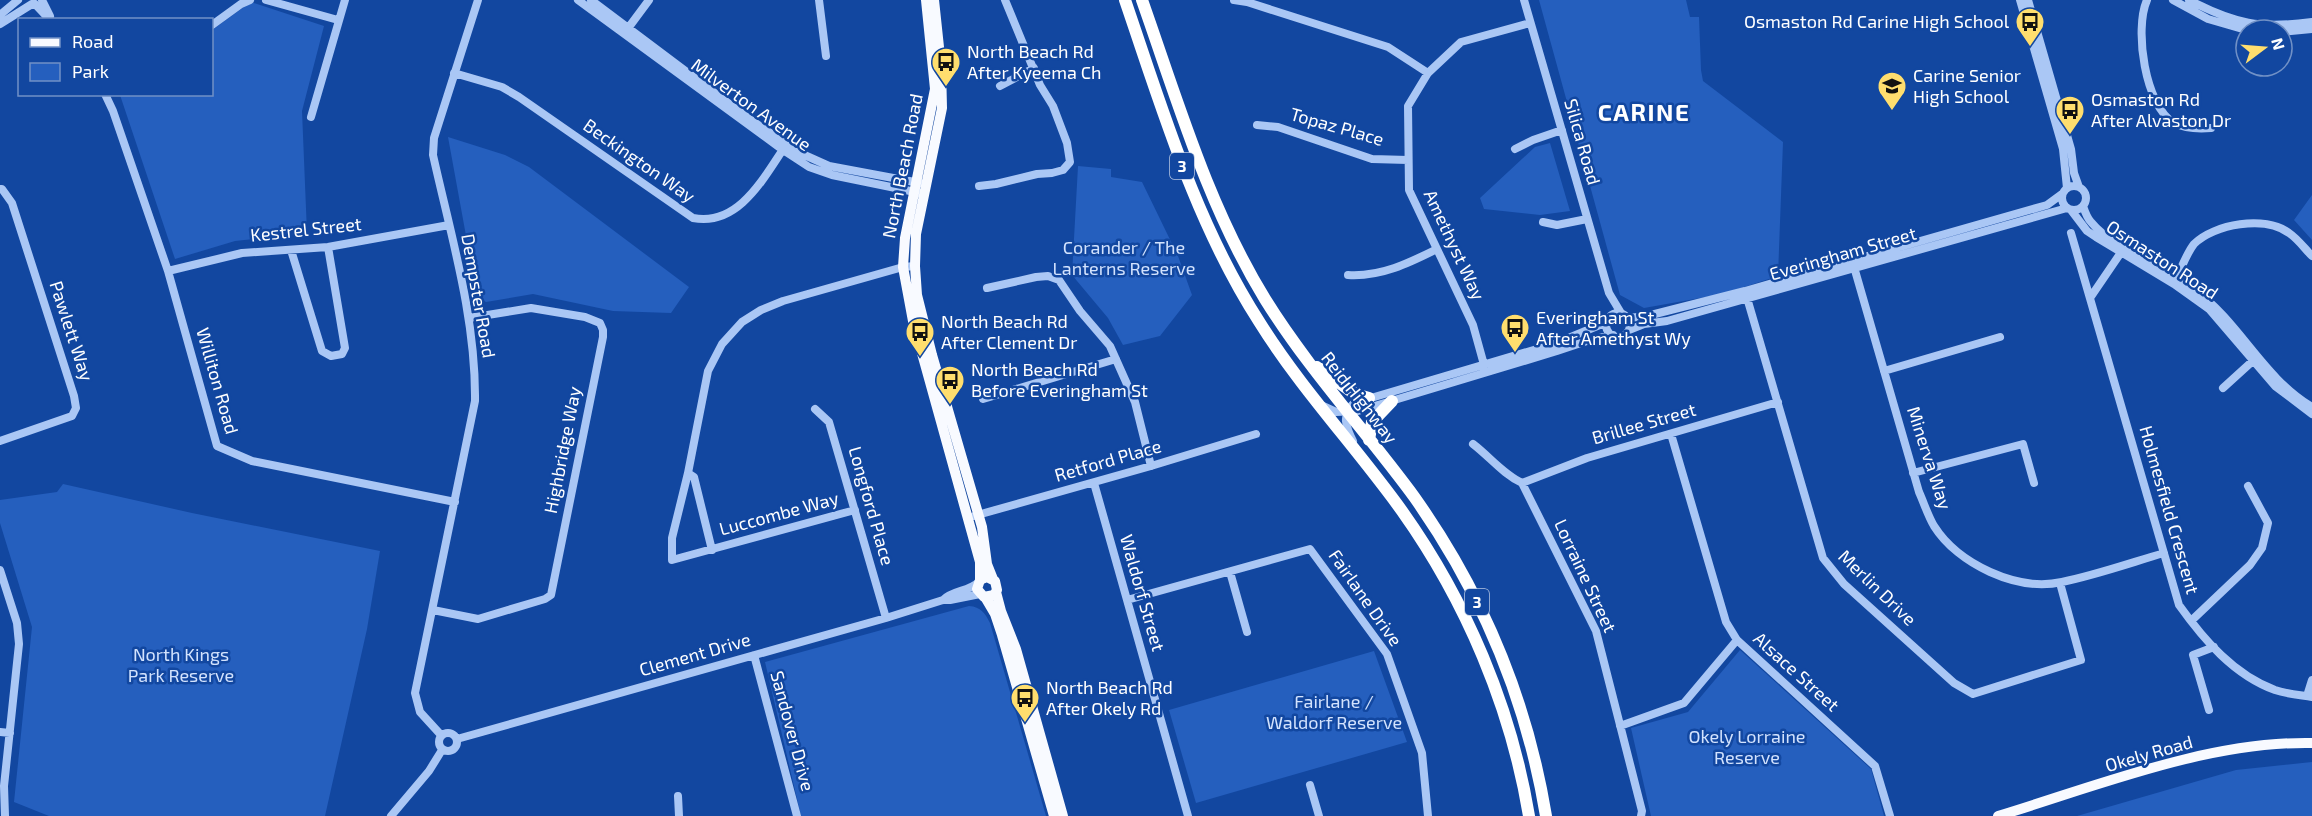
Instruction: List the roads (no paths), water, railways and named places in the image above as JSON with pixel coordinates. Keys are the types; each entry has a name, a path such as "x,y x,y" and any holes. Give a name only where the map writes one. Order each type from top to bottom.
{"highway":[{"name":"Reid Highway","path":"1125,0 1187,181 1221,256 1259,322 1291,369 1360,456 1419,537 1453,594 1475,638 1506,721 1529,816"},
{"name":"Reid Highway","path":"1142,0 1211,195 1253,278 1306,360 1351,410 1369,440 1415,499 1444,544 1485,619 1521,711 1546,816"},
{"path":"1306,360 1355,394 1370,398"},
{"path":"1369,440 1372,422 1392,401"}],"main road":[{"name":"North Beach Road","path":"926,0 935,89 919,188 915,266 920,309 974,517 980,581"},
{"name":"North Beach Road","path":"934,0 941,66 942,101 939,127 905,238 903,267 913,321 974,517 986,544 987,564 993,579"},
{"path":"983,596 992,597 996,592 998,587 993,579 987,577 980,581 977,589 994,614 1002,635 1054,816"},
{"path":"996,592 1000,611 1016,650 1062,816"},
{"name":"Okely Road","path":"1998,816 2157,768 2238,748 2290,742 2312,743"}],"street":[{"path":"0,15 18,0"},
{"path":"213,24 250,0"},
{"path":"266,0 338,20"},
{"path":"311,117 345,0"},
{"name":"Dempster Road","path":"441,735 420,712 415,693 475,402 475,376 469,318 433,155 434,138 478,0"},
{"name":"Milverton Avenue","path":"578,0 627,30"},
{"name":"Milverton Avenue","path":"591,0 627,30 785,147 829,166 919,188"},
{"path":"627,30 649,0"},
{"path":"819,0 826,56"},
{"path":"979,186 1036,174 1052,173 1062,170 1070,162 1067,143 1053,106 1040,85 1005,0"},
{"path":"1234,0 1247,2 1388,47 1428,73"},
{"name":"Silica Road","path":"1524,0 1609,293 1624,316"},
{"path":"2020,0 2063,149 2064,191 2062,201 2069,209 2078,210 2084,206 2085,194 2079,187 2074,172 2073,158 2028,0"},
{"path":"2147,0 2140,32 2149,81 2156,102 2173,122 2196,129 2211,128"},
{"path":"2173,0 2192,3 2218,15 2246,23 2270,26 2312,22"},
{"path":"0,24 35,1 49,18"},
{"path":"2192,3 2223,24 2234,27"},
{"name":"Amethyst Way","path":"1485,368 1473,325 1409,190 1408,106 1428,73 1461,42 1530,23"},
{"path":"2294,31 2312,29"},
{"path":"1000,86 1034,68"},
{"name":"Beckington Way","path":"454,73 502,87 519,97 693,218 715,219 741,206 785,147"},
{"name":"Williton Road","path":"108,96 168,271 217,446 252,461 455,502"},
{"name":"Topaz Place","path":"1257,125 1278,127 1372,159 1408,160"},
{"path":"1515,149 1562,130"},
{"path":"2064,191 2073,186 2079,187"},
{"name":"Pawlett Way","path":"0,189 3,189 12,203 71,385 76,408 72,416 0,441"},
{"name":"Everingham Street","path":"1351,410 1370,398 1590,340 1624,335 1629,330 1644,324 1661,323 1746,295 2046,205 2064,191"},
{"name":"Osmaston Road","path":"2084,206 2092,224 2122,250"},
{"name":"Everingham Street","path":"1853,264 2069,209"},
{"name":"Osmaston Road","path":"2069,209 2088,231 2175,281 2215,314 2285,395 2312,414"},
{"path":"1543,222 1557,225 1587,219"},
{"path":"2175,281 2192,247 2203,236 2222,229 2256,222 2289,232 2312,256"},
{"name":"Kestrel Street","path":"168,271 242,253 328,247 449,225"},
{"name":"Holmesfield Crescent","path":"2071,233 2179,605 2236,670 2276,690 2309,697"},
{"path":"291,250 322,351 331,356 342,354 345,348 328,247"},
{"path":"1348,275 1367,276 1407,264 1437,249"},
{"path":"2090,298 2122,250"},
{"name":"Minerva Way","path":"1853,264 1919,492 1934,526 1961,556 1991,573 2025,582 2060,583 2164,553"},
{"name":"Luccombe Way","path":"855,510 672,560 672,538 708,371 722,344 742,322 761,310 783,301 903,267 915,266"},
{"path":"987,288 1036,277 1048,276 1059,280 1080,311 1110,346 1135,402 1150,466"},
{"name":"Silica Road","path":"1608,320 1609,293"},
{"name":"Everingham Street","path":"1351,410 1392,401 1554,344 1608,320 1614,314 1647,316 1746,295"},
{"name":"Merlin Drive","path":"1746,295 1823,558 1844,584 1954,683 1973,694 2081,660 2060,583"},
{"name":"Highbridge Way","path":"433,610 478,619 551,595 603,337 600,323 585,317 531,308 469,318"},
{"path":"1624,316 1629,330"},
{"path":"1608,320 1608,329 1613,335"},
{"path":"1884,371 2000,337"},
{"path":"2223,388 2255,358"},
{"name":"Osmaston Road","path":"2255,358 2294,394 2312,406"},
{"path":"983,399 1116,359"},
{"name":"Brillee Street","path":"1522,483 1587,458 1778,402"},
{"path":"1318,403 1336,412 1351,410 1347,428 1360,456"},
{"name":"Longford Place","path":"815,409 829,422 886,618"},
{"name":"Retford Place","path":"974,517 1256,434"},
{"name":"Alsace Street","path":"1671,434 1726,622 1737,640 1875,766 1890,816"},
{"name":"Lorraine Street","path":"1473,444 1491,458 1508,476 1522,483 1596,631 1641,816"},
{"path":"1913,473 2023,444 2034,483"},
{"name":"Luccombe Way","path":"688,472 694,477 712,550"},
{"name":"Waldorf Street","path":"1094,483 1188,816"},
{"path":"2191,621 2250,565 2262,548 2268,523 2248,486"},
{"name":"Fairlane Drive","path":"1127,600 1310,549 1387,654 1422,753 1428,816"},
{"path":"0,570 17,623 19,644 4,786 5,816"},
{"path":"1230,572 1247,632"},
{"name":"Clement Drive","path":"943,600 948,595 969,588 980,581"},
{"name":"Clement Drive","path":"457,739 943,600 983,596"},
{"path":"1620,726 1684,704 1737,640"},
{"path":"2209,710 2193,655 2214,647"},
{"name":"Sandover Drive","path":"754,655 797,816"},
{"path":"2309,697 2312,680"},
{"path":"0,732 10,733"},
{"name":"Clement Drive","path":"441,735 448,732 457,739"},
{"path":"441,735 438,745 442,750"},
{"name":"Clement Drive","path":"391,816 429,771 442,750 453,749 457,745 457,739"},
{"path":"1310,785 1319,816"},
{"path":"678,796 679,816"}],"place":[{"name":"Osmaston Rd Carine High School","path":"2030,48"},
{"name":"North Beach Rd After Kyeema Ch","path":"946,88"},
{"name":"Carine Senior High School","path":"1892,112"},
{"name":"Osmaston Rd After Alvaston Dr","path":"2070,136"},
{"name":"Everingham St After Amethyst Wy","path":"1515,354"},
{"name":"North Beach Rd After Clement Dr","path":"920,358"},
{"name":"North Beach Rd Before Everingham St","path":"950,406"},
{"name":"North Beach Rd After Okely Rd","path":"1025,724"}],"district":[{"name":"CARINE","path":"1644,113"}],"park label":[{"name":"Corander / The Lanterns Reserve","path":"1124,258"},
{"name":"North Kings Park Reserve","path":"181,665"},
{"name":"Fairlane / Waldorf Reserve","path":"1334,712"},
{"name":"Okely Lorraine Reserve","path":"1747,747"}]}
